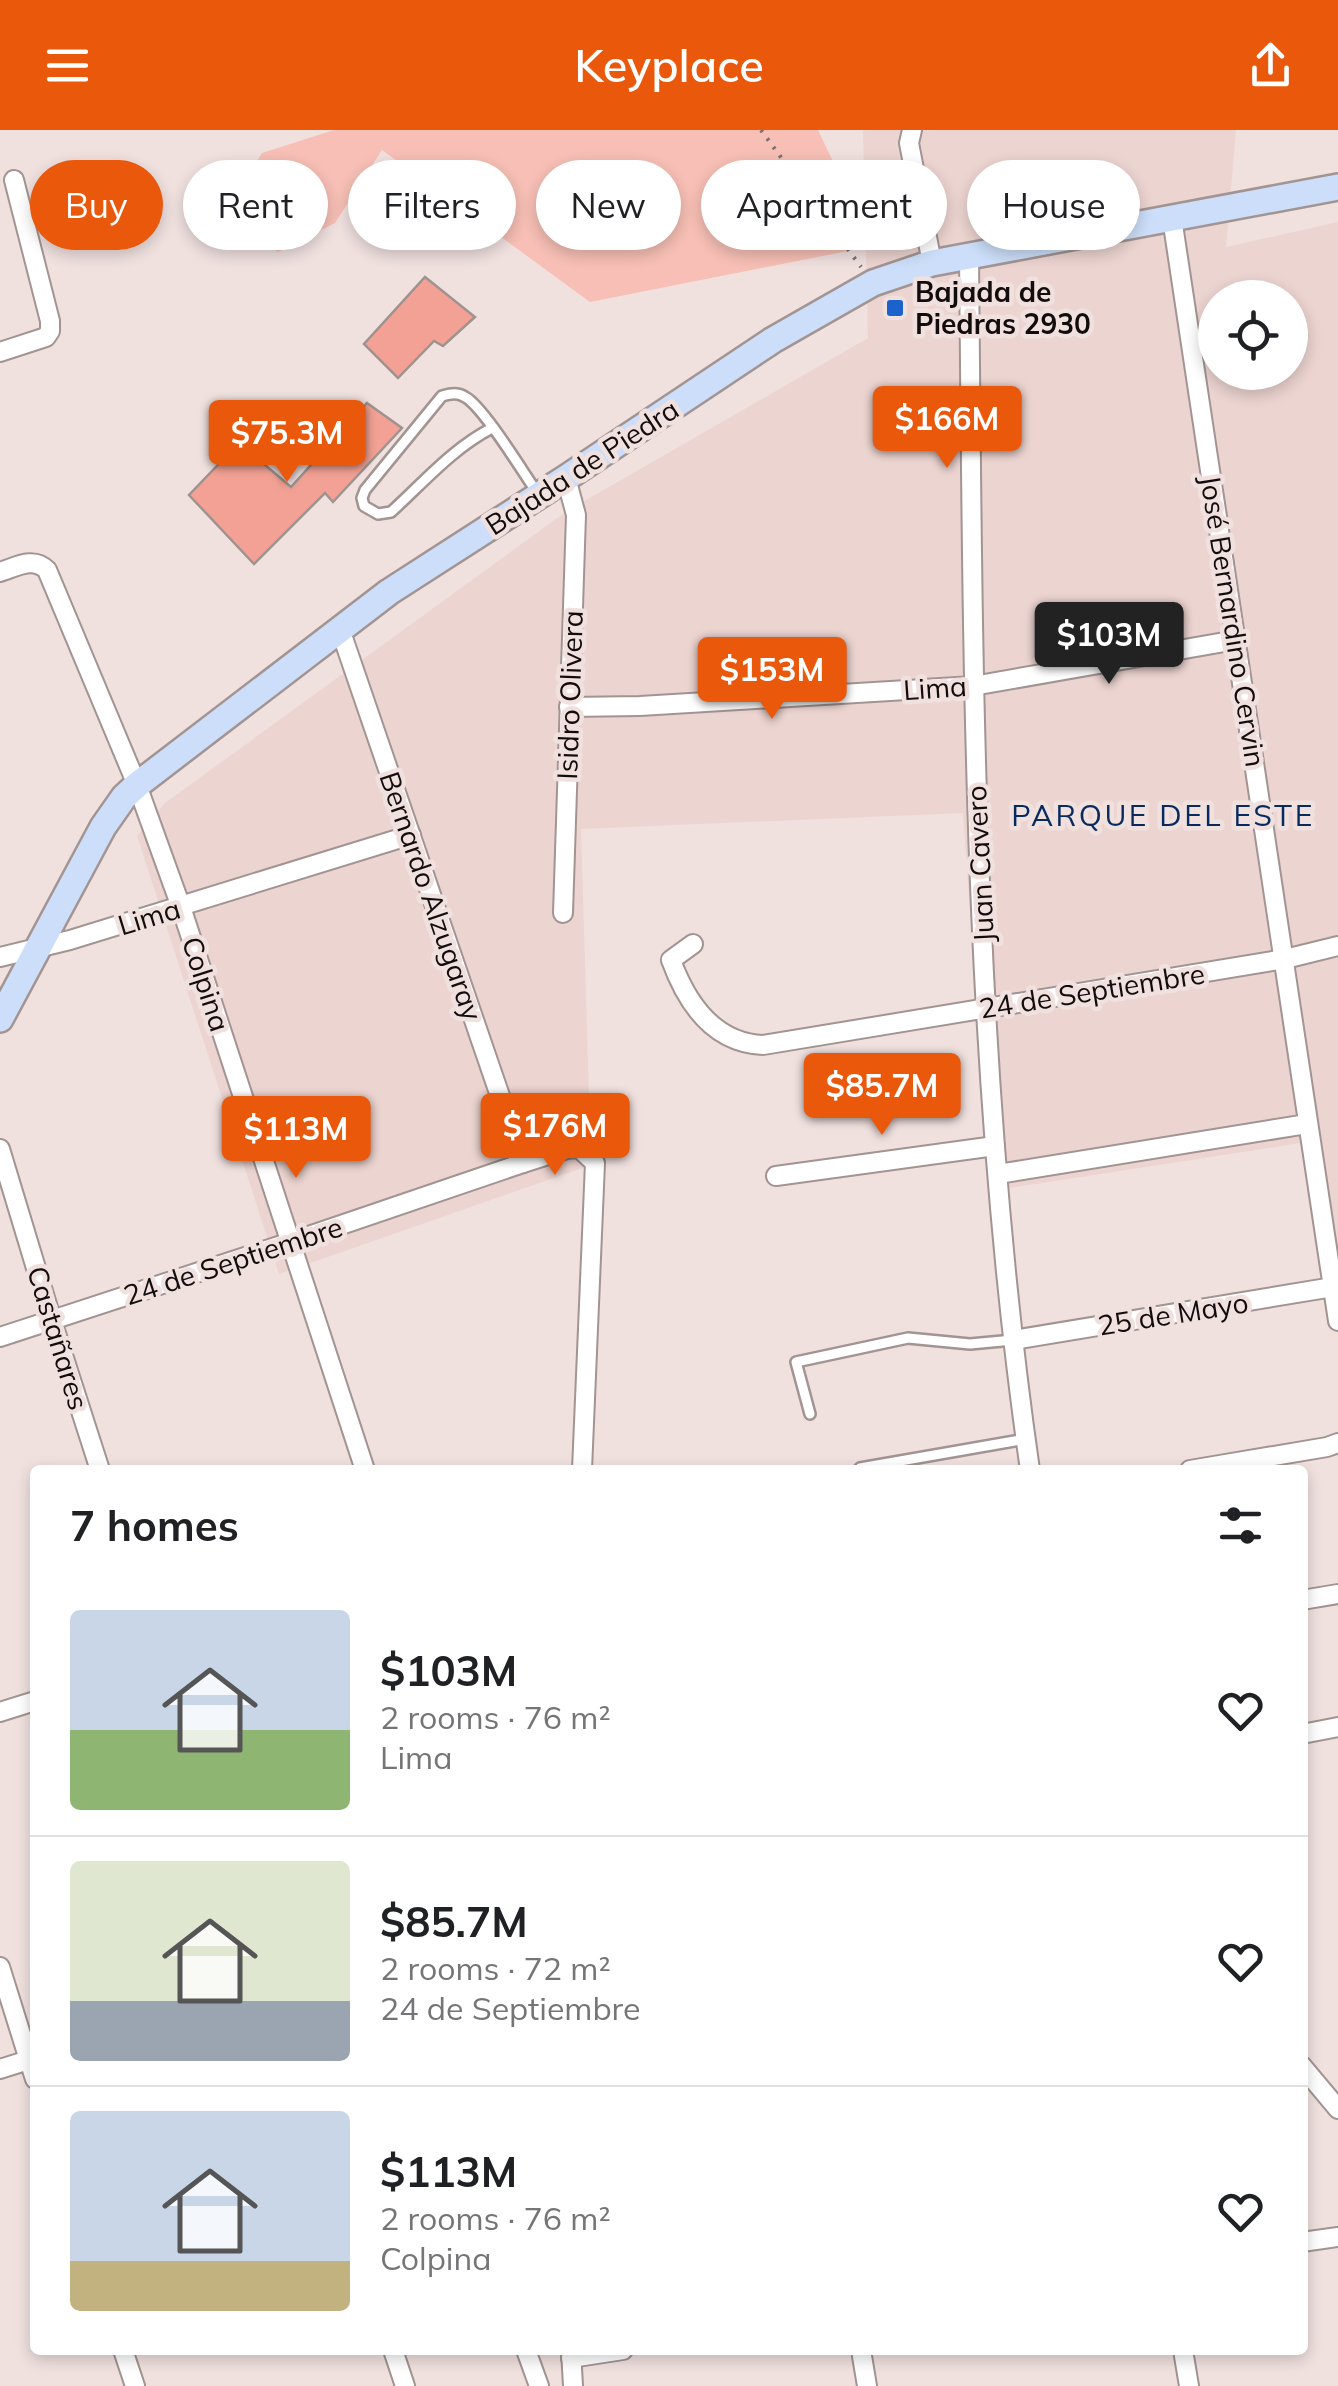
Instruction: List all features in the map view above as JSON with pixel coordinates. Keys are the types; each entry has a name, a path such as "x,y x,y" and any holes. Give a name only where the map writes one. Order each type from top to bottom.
{"main road":[{"name":"Bajada de Piedra","path":"0,1018 103,827 136,785 389,592 773,340 872,283 932,263 1338,187"}],"street":[{"path":"912,130 910,143 932,263"},
{"path":"0,352 46,337 50,331 14,180"},
{"name":"José Bernardino Cervin","path":"1172,218 1307,1124 1334,1258 1338,1321"},
{"name":"Juan Cavero","path":"969,256 974,686 987,1008 1012,1340 1029,1465"},
{"name":"Isidro Olivera","path":"563,913 576,515 566,478"},
{"path":"0,572 32,562 47,570 136,785"},
{"name":"Bernardo Alzugaray","path":"340,629 523,1163"},
{"name":"Lima","path":"569,707 974,686 1236,640"},
{"name":"Colpina","path":"136,785 181,908 363,1465"},
{"name":"Lima","path":"0,957 181,908 410,835"},
{"name":"24 de Septiembre","path":"693,944 671,960 697,1012 728,1038 764,1045 1285,959 1338,946"},
{"path":"998,1174 1307,1124"},
{"path":"776,1176 995,1146"},
{"name":"24 de Septiembre","path":"0,1337 523,1163 579,1148 594,1163 582,1465"},
{"name":"Castañares","path":"0,1149 98,1465"},
{"name":"25 de Mayo","path":"1012,1340 1333,1288"},
{"path":"1220,1465 1338,1443"},
{"path":"1308,1599 1338,1594"},
{"path":"0,1712 30,1703"},
{"path":"1308,1733 1338,1727"},
{"path":"0,1967 30,2053"},
{"path":"0,2069 30,2060"},
{"path":"1308,2073 1338,2109"},
{"path":"1308,2241 1338,2237"},
{"path":"125,2355 135,2386"},
{"path":"394,2355 405,2386"},
{"path":"528,2355 539,2386"},
{"path":"571,2355 573,2386"},
{"path":"862,2355 867,2386"},
{"path":"1184,2355 1189,2386"}],"lane":[{"path":"492,428 472,438 391,512 378,514 364,506 365,490 442,396 454,393 475,404 492,428 539,496"},
{"path":"810,1414 796,1362 908,1338 970,1344 1012,1340"},
{"path":"877,1465 1026,1439"}],"path":[{"path":"761,130 872,283"}],"shaded area":[{"path":"334,130 818,130 832,160 701,160 701,250 853,250 590,302 516,248 516,160 396,160 382,150 376,160 348,160 348,203 335,223 328,227 328,160 258,160 262,153"},
{"path":"863,130 1236,130 1226,247 1338,222 1338,1294 1328,1295 1301,1143 990,1191 963,813 581,829 591,1165 279,1274 137,836 165,803 567,511 868,338 866,250 947,250 947,160 864,160"}],"building":[{"path":"425,277 475,317 443,346 434,341 398,378 364,344"},
{"path":"367,403 402,428 333,502 325,493 254,564 189,495 239,443 291,487"}],"place":[{"name":"Bajada de Piedras 2930","path":"895,308"}],"district":[{"name":"PARQUE DEL ESTE","path":"1163,816"}]}
